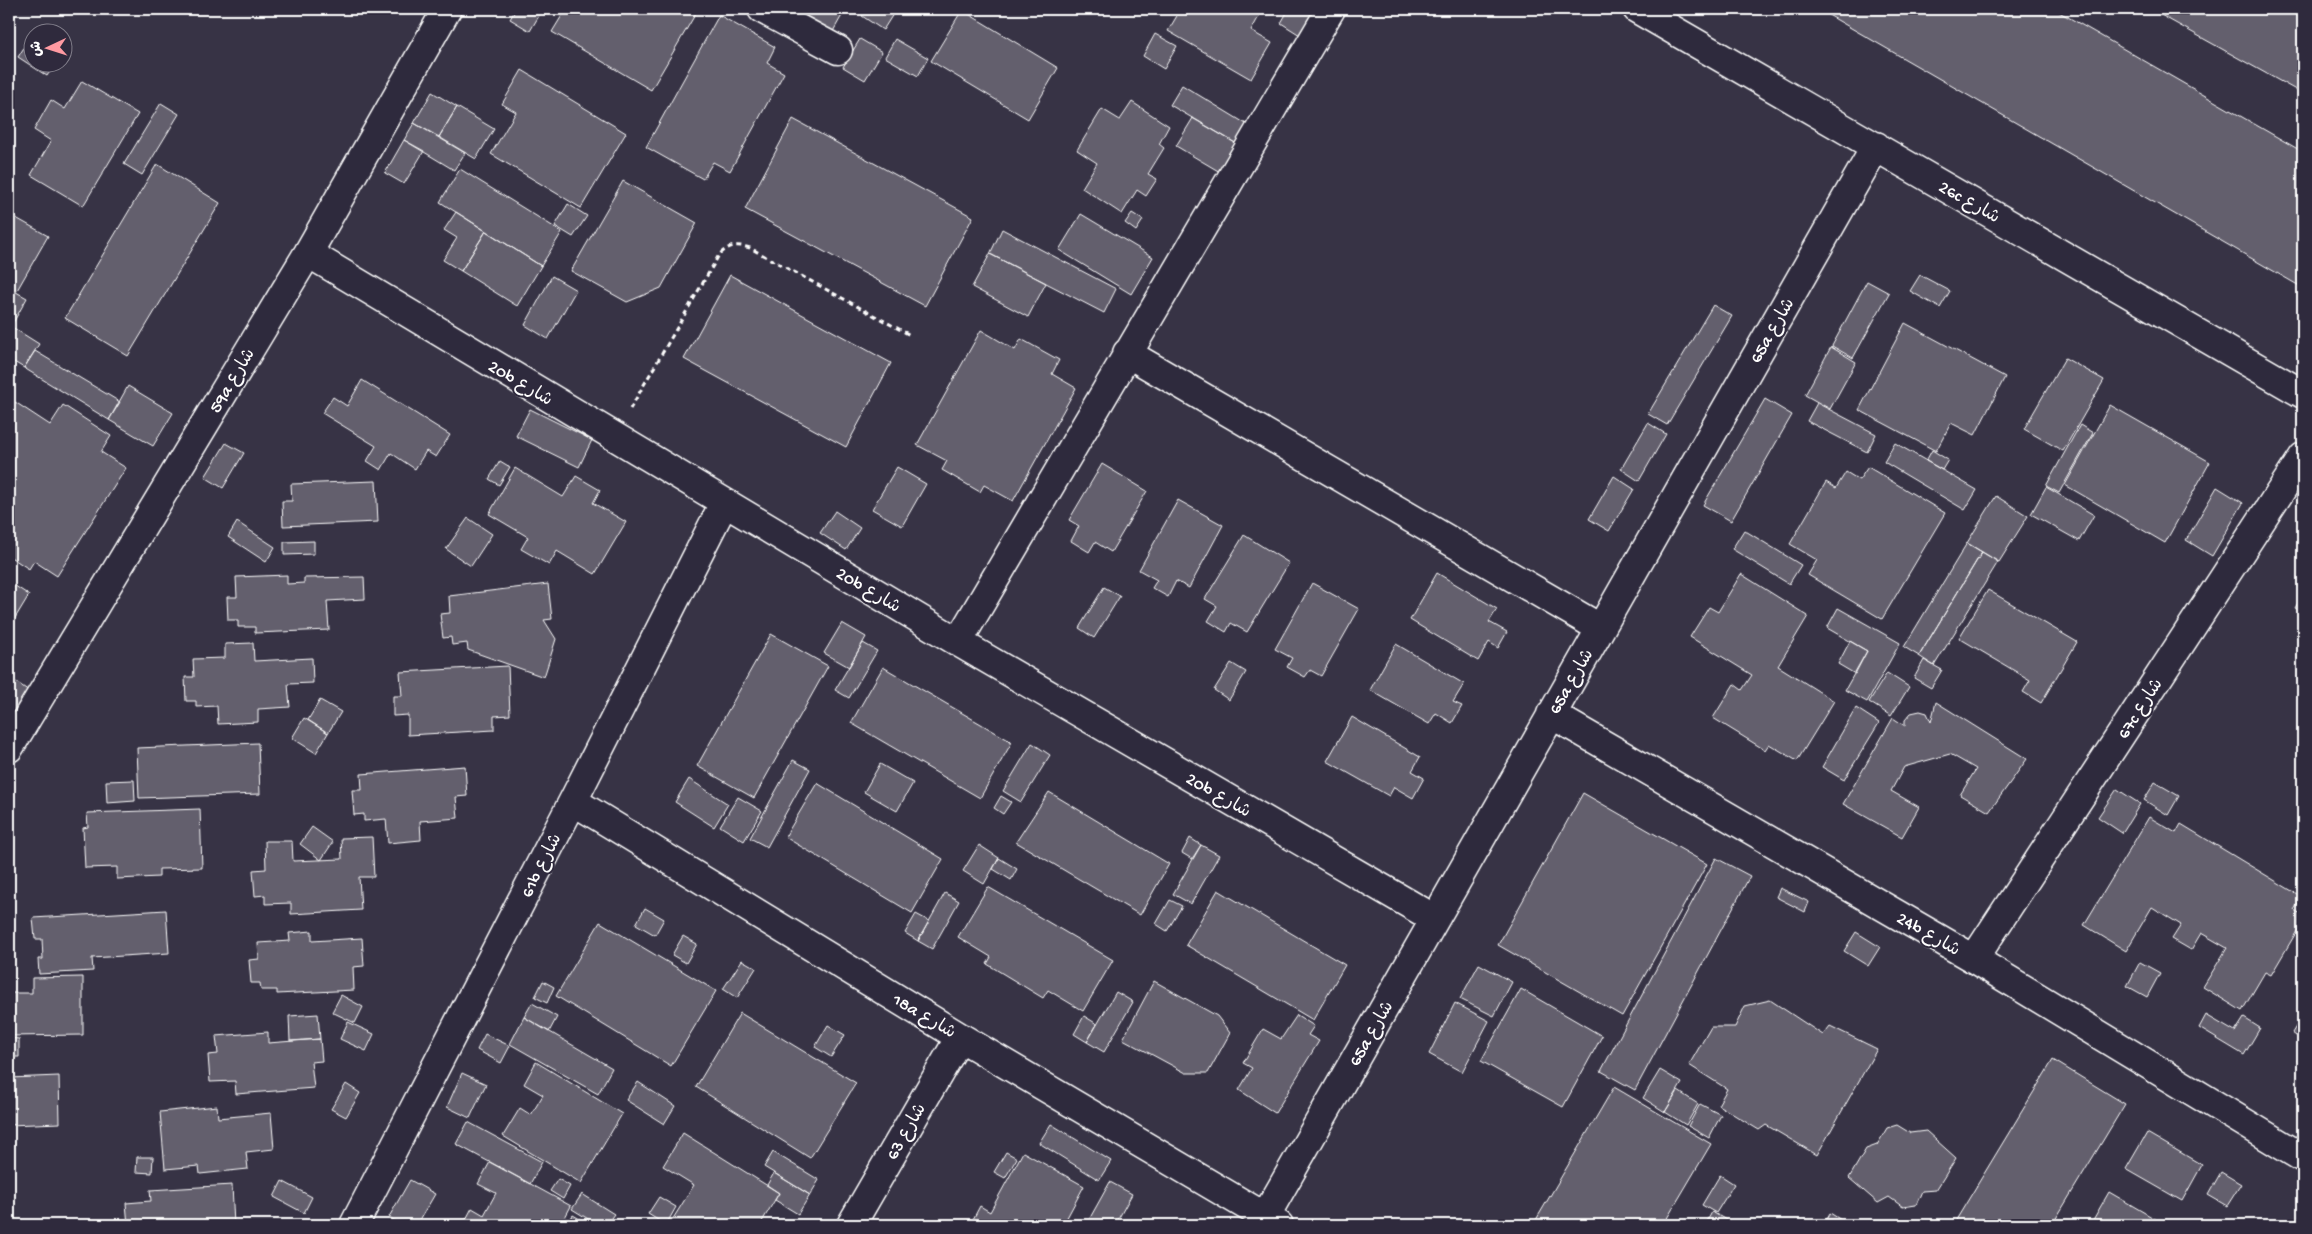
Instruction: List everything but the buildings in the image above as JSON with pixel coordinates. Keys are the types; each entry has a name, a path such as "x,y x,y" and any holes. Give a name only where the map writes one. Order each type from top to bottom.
{"street":[{"name":"59a شارع","path":"9,748 308,253 447,9"},
{"path":"762,9 838,50"},
{"path":"958,642 1126,353 1331,9"},
{"name":"26c شارع","path":"1637,9 2303,394"},
{"name":"65a شارع","path":"1272,1221 1434,919 1876,146"},
{"name":"20b شارع","path":"308,253 614,438 958,642 1434,919"},
{"path":"1126,353 1600,628"},
{"name":"67c شارع","path":"1974,959 2303,457"},
{"name":"61b شارع","path":"354,1225 573,801 724,503"},
{"name":"24b شارع","path":"1551,714 1974,959 2303,1158"},
{"name":"18a شارع","path":"573,801 960,1036 1272,1221"},
{"name":"شارع 63","path":"851,1225 960,1036"}],"path":[{"path":"614,438 719,255 727,247 738,244 750,248 910,336"}]}
